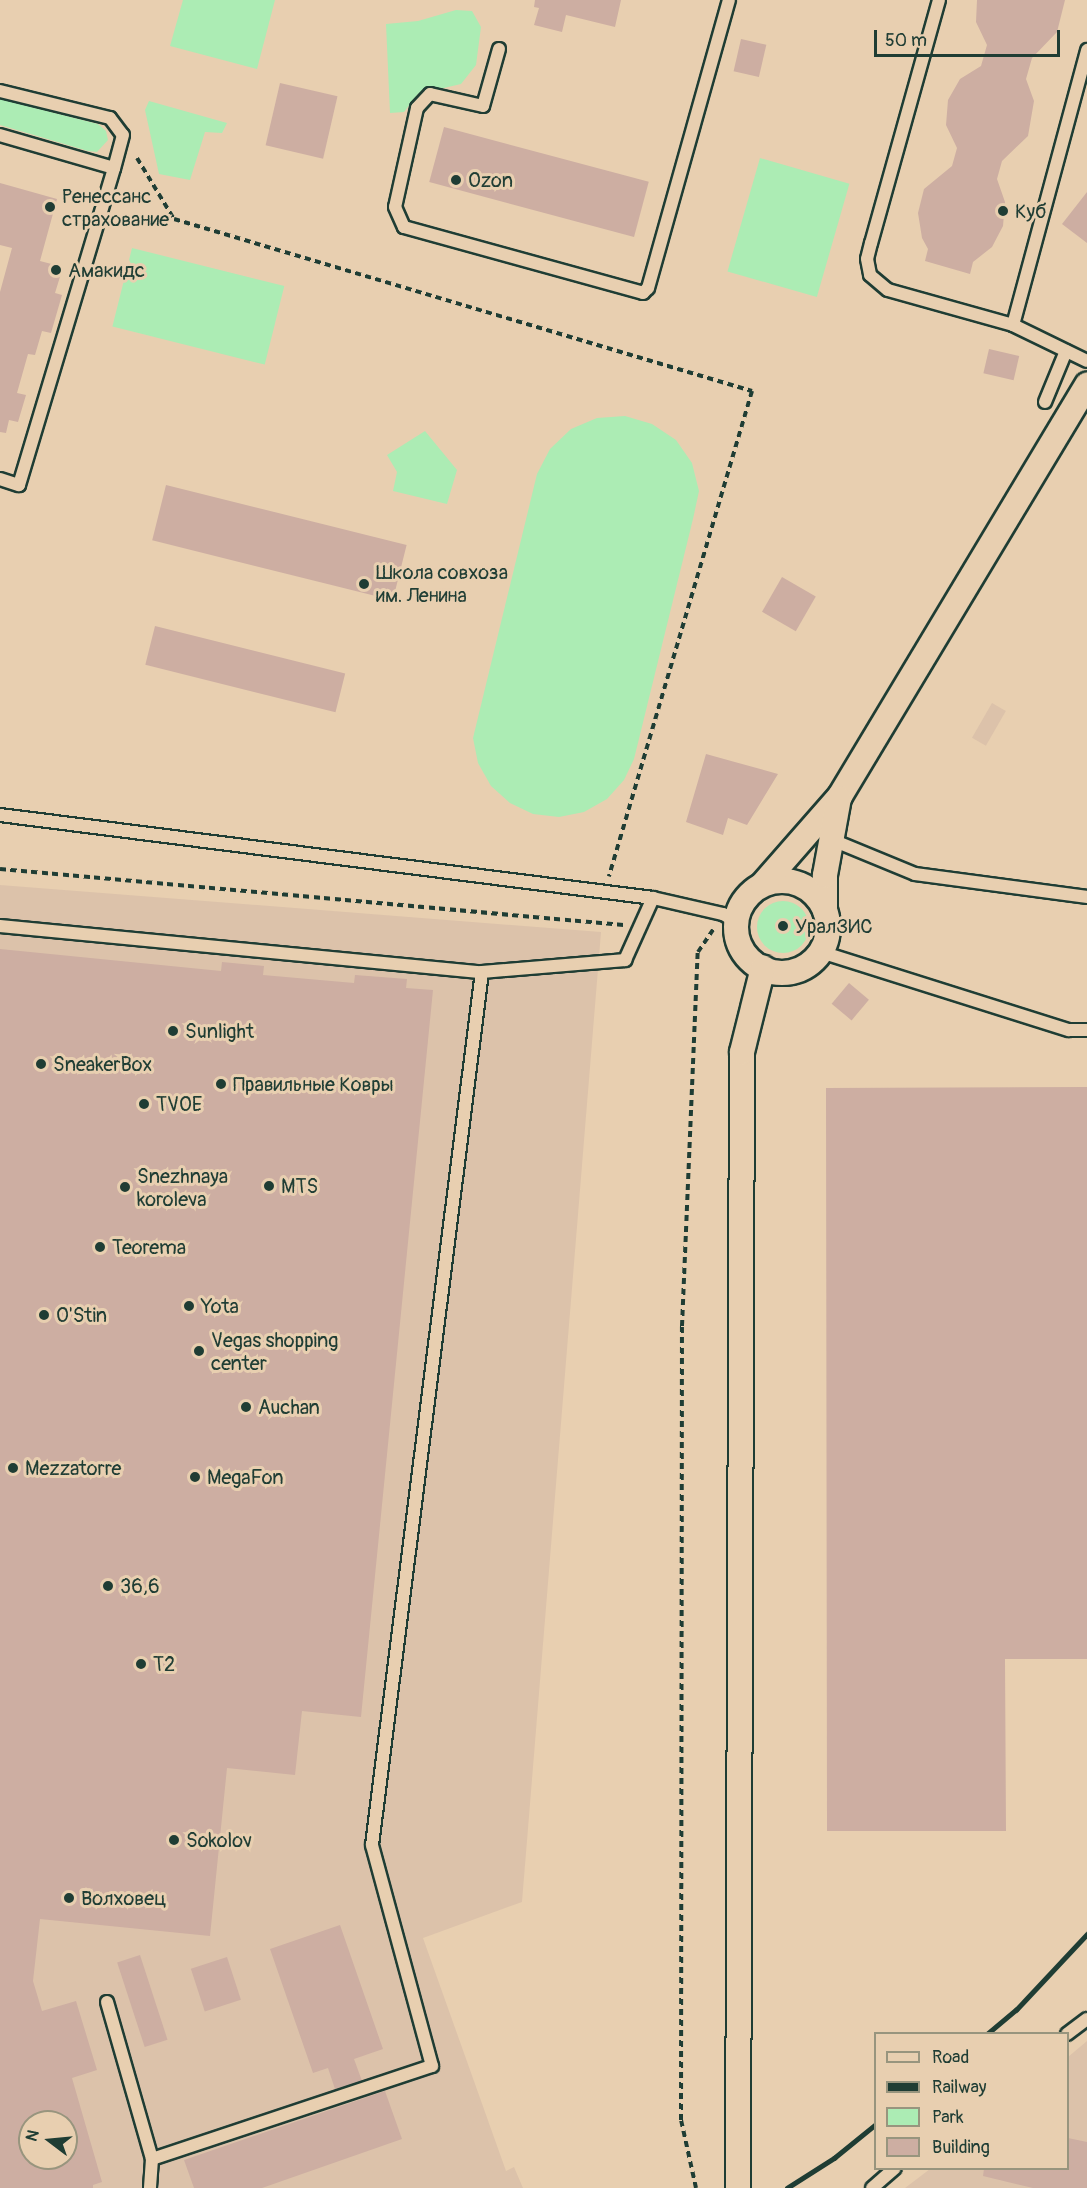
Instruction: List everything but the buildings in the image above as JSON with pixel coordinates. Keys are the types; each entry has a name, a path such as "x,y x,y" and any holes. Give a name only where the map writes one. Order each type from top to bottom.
{"street":[{"path":"763,884 788,881 804,886 817,896 825,911 828,925 821,951 802,969 776,972 763,968 742,950 730,918 840,796 1087,385"},
{"path":"825,911 830,839 840,796"},
{"path":"738,2188 742,1052 763,968"}],"lane":[{"path":"499,49 483,106 430,94 417,108 394,207 404,227 643,293 648,288 729,0"},
{"path":"939,0 870,243 867,259 870,275 888,290 1013,325 1087,361"},
{"path":"1013,325 1087,50"},
{"path":"0,91 110,118 123,135 19,485 0,479"},
{"path":"0,135 114,168"},
{"path":"1045,402 1066,351"},
{"path":"0,815 604,894 653,898 730,918"},
{"path":"830,839 915,874 1087,897"},
{"path":"0,926 482,972 625,960 653,898"},
{"path":"821,951 1069,1030 1087,1030"},
{"path":"152,2159 432,2066 372,1845 482,972"},
{"path":"107,2002 152,2159 150,2188"},
{"path":"1069,2032 1087,2019"},
{"path":"872,2188 894,2170"}],"path":[{"path":"123,135 174,219 752,391 604,894"},
{"path":"0,869 639,926"},
{"path":"696,2188 681,2120 682,1326 698,952 730,918"}],"shaded area":[{"path":"992,703 1006,711 986,746 972,738"},
{"path":"0,885 601,932 522,1902 423,1938 506,2171 514,2167 523,2188 0,2188"},
{"path":"1087,2041 1087,2188 905,2188 929,2170 1069,2170 1069,2056"}],"green space":[{"path":"183,0 275,0 257,69 170,46"},
{"path":"456,10 472,11 481,27 476,65 461,84 418,94 404,112 390,113 386,24 418,21"},
{"path":"0,99 98,124 106,131 108,140 97,152 88,151 0,125"},
{"path":"149,101 227,123 222,133 205,132 190,180 159,174 145,110"},
{"path":"760,158 849,184 817,297 727,271"},
{"path":"132,248 284,286 265,365 112,327"},
{"path":"625,416 652,424 676,440 692,463 699,491 693,519 634,759 624,780 607,799 584,812 559,817 533,814 510,803 491,786 478,763 473,738 537,474 550,449 571,429 597,418"},
{"path":"425,431 457,470 447,504 393,491 397,472 387,455"},
{"path":"778,901 788,901 802,908 809,927 802,946 788,953 778,953 768,949 761,942 757,932 757,922 761,912 768,905"}],"railway":[{"path":"989,2032 1016,2010 1087,1934"},
{"path":"787,2188 834,2158 874,2126"}],"place":[{"name":"Ozon","path":"456,180"},
{"name":"Ренессанс страхование","path":"50,207"},
{"name":"Куб","path":"1003,211"},
{"name":"Амакидс","path":"56,270"},
{"name":"Школа совхоза им. Ленина","path":"364,584"},
{"name":"УралЗИС","path":"783,926"},
{"name":"Sunlight","path":"173,1031"},
{"name":"SneakerBox","path":"41,1064"},
{"name":"Правильные Ковры","path":"221,1084"},
{"name":"TVOE","path":"144,1104"},
{"name":"MTS","path":"269,1186"},
{"name":"Snezhnaya koroleva","path":"125,1187"},
{"name":"Teorema","path":"100,1247"},
{"name":"Yota","path":"189,1306"},
{"name":"O'Stin","path":"44,1315"},
{"name":"Vegas shopping center","path":"199,1351"},
{"name":"Auchan","path":"246,1407"},
{"name":"Mezzatorre","path":"13,1468"},
{"name":"MegaFon","path":"195,1477"},
{"name":"36,6","path":"108,1586"},
{"name":"T2","path":"141,1664"},
{"name":"Sokolov","path":"174,1840"},
{"name":"Волховец","path":"69,1898"}]}
